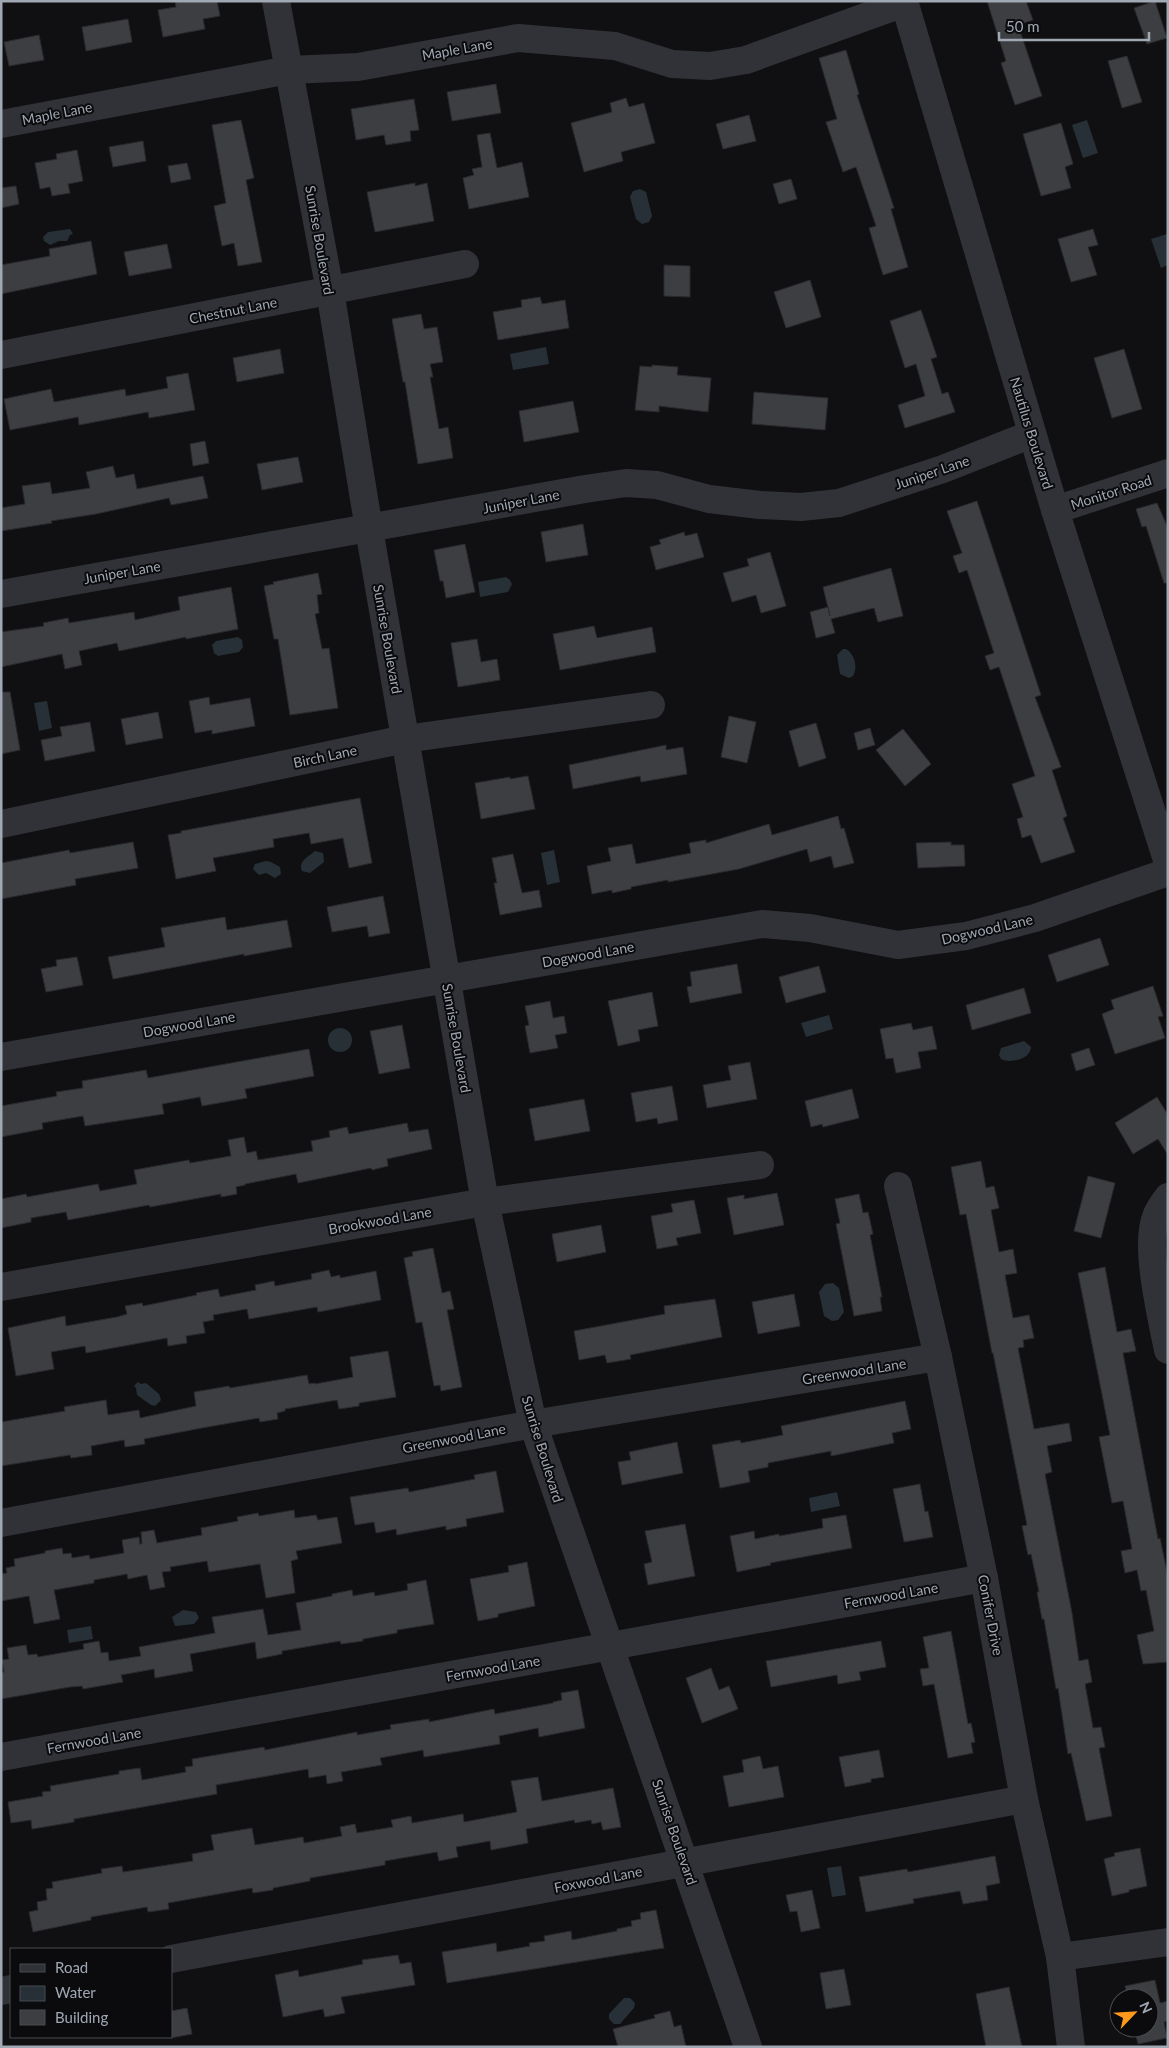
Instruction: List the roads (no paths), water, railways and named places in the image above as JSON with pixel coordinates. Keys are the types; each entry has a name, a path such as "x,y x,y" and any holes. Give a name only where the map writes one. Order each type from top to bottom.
{"street":[{"name":"Sunrise Boulevard","path":"276,1 330,291 485,1202 533,1424 748,2047"},
{"name":"Maple Lane","path":"1,124 289,70 358,67 518,38 615,46 672,64 710,66 746,60 904,2"},
{"name":"Nautilus Boulevard","path":"904,2 1055,510 1168,863"},
{"name":"Chestnut Lane","path":"1,355 465,264"},
{"name":"Juniper Lane","path":"1,594 369,529 575,490 626,483 657,486 709,499 760,505 801,507 839,503 943,469 1032,434"},
{"name":"Monitor Road","path":"1055,510 1168,473"},
{"name":"Birch Lane","path":"1,824 405,739 651,705"},
{"name":"Dogwood Lane","path":"1,1057 762,924 810,928 898,945 966,936 1035,918 1168,872"},
{"name":"Brookwood Lane","path":"1,1287 485,1202 760,1165"},
{"name":"Conifer Drive","path":"898,1186 938,1357 984,1578 1024,1799 1060,1957 1072,2047"},
{"path":"1168,1197 1155,1218 1152,1244 1157,1298 1168,1350"},
{"name":"Greenwood Lane","path":"1,1523 533,1424 938,1357"},
{"name":"Fernwood Lane","path":"1,1757 984,1578"},
{"name":"Foxwood Lane","path":"172,1959 1024,1799"},
{"path":"1060,1957 1168,1942"}],"water":[{"path":"1087,120 1098,153 1083,158 1072,125"},
{"path":"640,189 646,192 652,216 649,222 642,224 636,219 630,197 633,191"},
{"path":"70,229 73,234 70,235 67,241 59,241 50,245 44,241 43,237 48,232"},
{"path":"1167,234 1168,265 1161,268 1151,239"},
{"path":"546,347 549,364 513,370 510,354"},
{"path":"506,577 512,584 508,592 480,597 478,582"},
{"path":"238,637 242,640 243,647 239,652 218,656 214,653 212,645 216,641"},
{"path":"843,649 852,654 855,661 855,673 849,678 840,674 837,655"},
{"path":"47,701 52,728 39,731 34,703"},
{"path":"554,850 560,882 547,885 541,853"},
{"path":"315,851 323,853 324,862 310,873 302,871 301,864"},
{"path":"266,861 280,867 281,874 275,878 266,873 259,875 253,869 255,864"},
{"path":"829,1015 833,1029 806,1037 801,1023"},
{"path":"340,1028 345,1029 351,1035 351,1045 345,1051 340,1052 335,1051 329,1045 328,1040 329,1035 335,1029"},
{"path":"1024,1041 1031,1047 1028,1055 1014,1061 1001,1059 999,1055 1001,1048"},
{"path":"833,1283 839,1288 844,1312 838,1320 832,1321 824,1316 819,1292 825,1284"},
{"path":"138,1382 141,1384 146,1383 159,1394 161,1400 155,1406 137,1395 134,1386"},
{"path":"837,1492 840,1506 811,1512 809,1498"},
{"path":"183,1610 196,1612 199,1618 194,1624 175,1626 172,1617"},
{"path":"91,1626 93,1639 69,1643 67,1630"},
{"path":"841,1866 846,1895 832,1897 827,1868"},
{"path":"624,1998 630,1998 635,2003 634,2008 620,2024 614,2024 609,2019 609,2014"}]}
